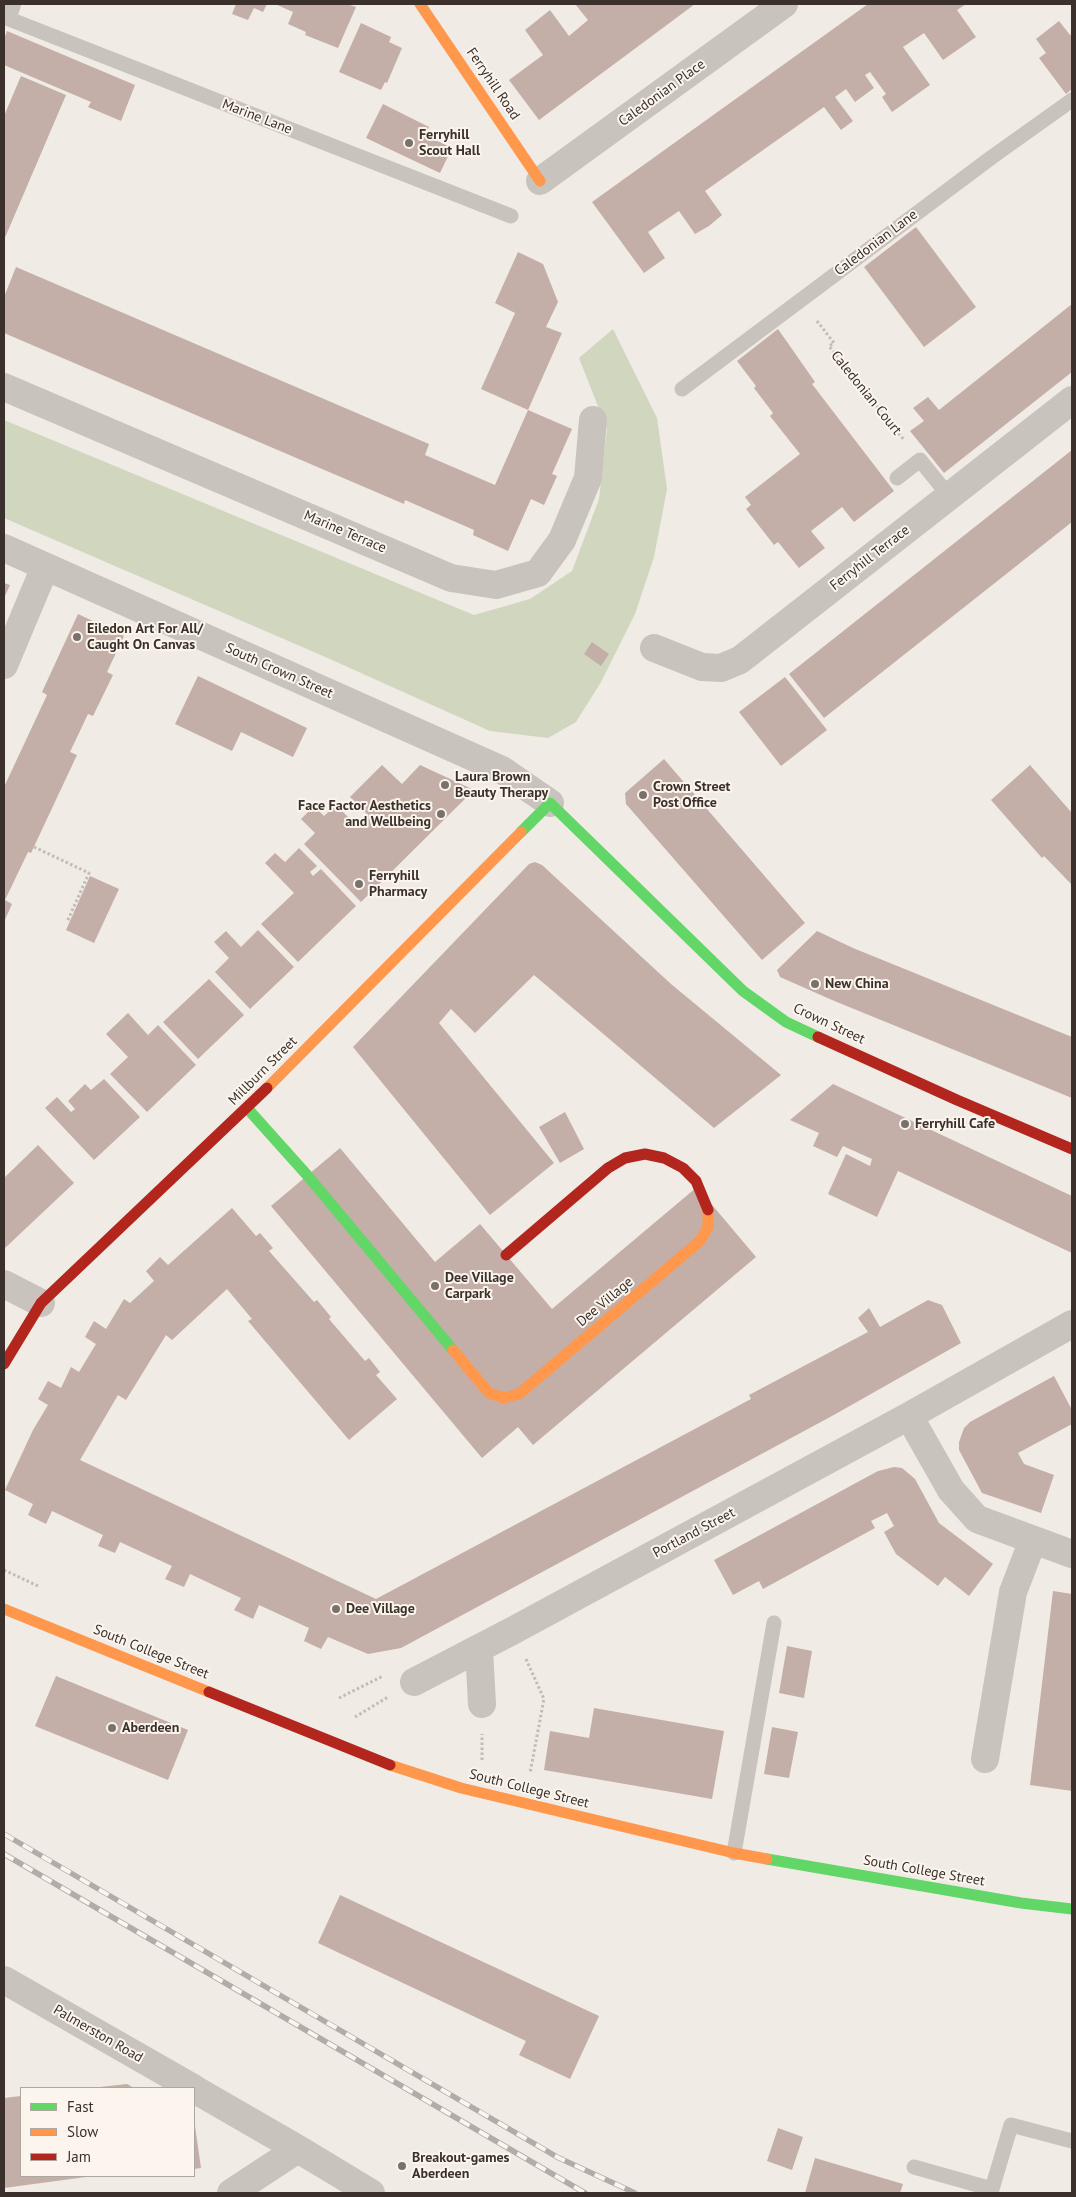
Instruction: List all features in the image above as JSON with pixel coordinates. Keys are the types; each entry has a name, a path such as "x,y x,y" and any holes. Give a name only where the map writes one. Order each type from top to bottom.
{"street":[{"path":"4,12 7,4"},
{"name":"Ferryhill Road","path":"420,4 540,181"},
{"name":"Caledonian Place","path":"540,181 784,4"},
{"name":"Marine Terrace","path":"4,387 451,578 496,585 538,573 562,540 588,478 593,420"},
{"name":"Ferryhill Terrace","path":"654,648 702,667 720,668 740,660 1072,400"},
{"name":"South Crown Street","path":"4,548 502,770 550,803"},
{"path":"4,665 45,567"},
{"name":"Millburn Street","path":"4,1364 42,1303 247,1108 550,803"},
{"name":"Crown Street","path":"550,803 743,991 786,1022 957,1100 1072,1149"},
{"name":"Dee Village","path":"247,1108 307,1175 489,1393 504,1398 519,1394 700,1241 708,1227 708,1208 696,1181 683,1168 664,1158 645,1154 625,1158 608,1168 506,1255"},
{"path":"4,1284 42,1303"},
{"name":"Portland Street","path":"414,1682 479,1649 909,1416 1072,1324"},
{"path":"909,1416 951,1490 977,1519 1072,1554"},
{"path":"985,1759 1013,1592 1032,1540"},
{"name":"South College Street","path":"4,1609 394,1767 461,1788 734,1853 1021,1903 1072,1910"},
{"path":"479,1649 482,1704"},
{"name":"Palmerston Road","path":"4,1980 190,2087"},
{"name":"Palmerston Road","path":"195,2090 371,2193"},
{"path":"231,2193 298,2149"}],"lane":[{"name":"Marine Lane","path":"4,17 511,216"},
{"name":"Caledonian Lane","path":"682,389 992,157 1072,100"},
{"path":"897,478 920,460 949,496"},
{"path":"734,1853 774,1623"},
{"path":"914,2167 992,2189 1011,2125 1072,2141"}],"path":[{"name":"Caledonian Court","path":"821,326 834,343 829,346 920,460"},
{"path":"34,847 90,873 67,922"},
{"path":"4,1570 46,1590"},
{"path":"514,1630 544,1699 529,1776"},
{"path":"358,1723 350,1720 365,1709 414,1682"}],"green space":[{"path":"613,329 657,418 667,489 654,557 635,614 601,682 576,722 548,738 490,731 323,656 4,518 4,420 474,615 530,599 572,571 599,499 607,429 579,358"}],"building":[{"path":"236,4 267,4 263,12 254,8 248,20 232,14"},
{"path":"275,4 347,4 356,7 338,48 305,35 306,32 288,24 293,12"},
{"path":"575,4 695,4 539,120 509,80 543,55 525,30 550,10 569,36 588,20"},
{"path":"868,4 966,4 957,10 976,37 943,60 924,33 903,47 930,85 892,112 882,97 886,94 870,72 865,75 874,88 855,102 846,89 835,97 853,121 841,130 824,107 705,191 722,215 709,226 695,234 679,211 648,232 665,258 644,273 592,202"},
{"path":"1059,21 1070,35 1072,34 1072,89 1066,94 1039,58 1046,53 1036,39"},
{"path":"361,23 391,37 389,42 402,48 387,83 385,82 381,90 339,72"},
{"path":"7,31 135,85 121,121 88,107 91,102 4,65 4,39"},
{"path":"21,76 66,95 4,240 4,116"},
{"name":"Ferryhill Scout Hall","path":"383,104 429,127 425,135 452,148 440,173 366,138"},
{"path":"916,227 976,307 924,347 864,267"},
{"path":"518,252 543,264 558,302 546,327 562,333 528,410 481,389 515,313 495,303"},
{"path":"16,267 429,444 425,455 495,485 528,410 572,429 552,474 557,476 544,505 531,499 508,551 473,535 474,530 405,500 404,504 4,333 4,297"},
{"path":"1072,304 1072,372 944,473 910,431 924,421 913,408 928,397 939,410"},
{"path":"778,329 815,382 812,384 894,491 854,522 842,507 811,531 825,548 799,568 778,542 774,545 746,509 751,505 745,497 800,454 770,416 773,413 737,361"},
{"path":"1072,450 1072,522 824,718 789,674"},
{"path":"4,583 10,585 4,598"},
{"path":"78,614 124,636 107,672 113,675 93,716 88,714 70,752 77,755 31,853 28,852 5,900 12,904 4,922 4,787 47,695 42,692"},
{"path":"592,642 609,654 601,666 584,654"},
{"path":"198,676 307,728 293,757 241,732 232,751 175,724"},
{"path":"785,677 827,730 781,766 739,712"},
{"path":"664,759 805,923 762,960 626,804 625,793"},
{"path":"382,765 402,784 420,765 474,790 361,902 304,844 315,833 301,819 314,806 324,816 336,805 357,826 368,815 350,797"},
{"path":"1030,765 1072,813 1072,885 1044,856 1042,858 991,800"},
{"path":"299,848 317,866 310,872 313,876 321,869 356,906 298,962 261,924 294,893 265,863 275,853 285,862"},
{"path":"535,862 542,865 671,984 781,1075 714,1128 534,975 475,1033 451,1009 439,1023 554,1163 490,1215 353,1047 529,864"},
{"path":"90,876 119,889 94,943 66,930"},
{"path":"258,930 294,967 250,1009 215,972 229,958 214,942 226,931 241,947"},
{"path":"817,931 853,948 1072,1037 1072,1098 780,977 777,970"},
{"path":"209,979 244,1015 198,1059 163,1022"},
{"path":"128,1013 148,1035 158,1025 196,1065 147,1112 110,1074 128,1057 106,1034"},
{"path":"104,1079 140,1117 94,1160 45,1108 57,1097 71,1112 75,1109 68,1101 85,1084 91,1090"},
{"path":"833,1084 1072,1196 1072,1253 898,1171 877,1217 828,1194 846,1154 870,1166 872,1159 843,1146 837,1157 813,1146 819,1133 790,1120"},
{"path":"565,1112 584,1149 560,1163 539,1127"},
{"path":"38,1145 74,1183 4,1249 4,1178"},
{"name":"Dee Village Carpark","path":"340,1148 435,1262 480,1224 552,1309 697,1187 756,1257 533,1445 518,1427 482,1458 271,1206"},
{"path":"232,1208 256,1236 260,1233 273,1248 269,1251 314,1302 317,1300 331,1317 329,1319 365,1361 369,1358 380,1372 376,1375 397,1399 349,1440 248,1321 252,1319 227,1289 172,1340 166,1335 126,1400 118,1395 80,1460 376,1599 751,1399 749,1395 868,1332 858,1318 869,1308 880,1327 928,1300 942,1305 961,1343 832,1416 401,1648 368,1654 328,1637 321,1649 304,1641 309,1628 259,1605 253,1619 234,1610 241,1598 190,1574 184,1587 165,1579 172,1566 120,1542 115,1553 98,1546 103,1535 52,1511 46,1524 28,1515 33,1504 5,1490 33,1430 48,1405 38,1399 48,1381 61,1388 71,1367 79,1372 96,1344 85,1337 94,1321 106,1329 124,1299 130,1303 154,1281 146,1271 160,1257 168,1265"},
{"path":"1054,1376 1072,1410 1072,1424 1018,1453 1024,1464 1054,1475 1041,1513 982,1493 959,1450 959,1442 964,1428 970,1422"},
{"path":"894,1467 902,1468 915,1479 939,1523 993,1564 969,1596 945,1577 938,1586 896,1554 884,1532 894,1526 887,1513 871,1521 875,1528 763,1589 759,1581 733,1595 714,1560 878,1471"},
{"path":"1053,1591 1072,1594 1072,1791 1030,1785"},
{"path":"787,1646 812,1651 804,1698 779,1693"},
{"name":"Aberdeen","path":"56,1676 188,1730 168,1780 35,1726"},
{"path":"594,1708 724,1731 712,1799 544,1770 550,1731 589,1738"},
{"path":"772,1727 798,1732 789,1778 764,1774"},
{"path":"340,1895 599,2016 570,2079 519,2055 526,2041 318,1943"},
{"path":"127,2084 132,2087 100,2087"},
{"path":"20,2096 20,2177 86,2177 4,2188 4,2098"},
{"path":"195,2126 201,2168 195,2169"},
{"path":"778,2128 803,2137 792,2170 767,2161"},
{"path":"815,2158 903,2184 900,2193 805,2193"}],"railway":[{"path":"4,1834 559,2158 635,2193"},
{"path":"4,1854 585,2193"}],"traffic: fast":[{"path":"521,832 550,803 743,991 786,1022 818,1037"},
{"path":"247,1108 307,1175 453,1350"},
{"path":"767,1859 1021,1903 1072,1909"}],"traffic: slow":[{"path":"420,4 540,181"},
{"path":"267,1088 521,832"},
{"path":"453,1350 489,1393 504,1398 519,1394 700,1241 708,1227 708,1210"},
{"path":"4,1609 209,1692"},
{"path":"390,1765 461,1788 734,1853 767,1859"}],"traffic: jam":[{"path":"818,1037 957,1100 1072,1149"},
{"path":"4,1364 41,1303 267,1088"},
{"path":"506,1255 608,1168 625,1158 645,1154 664,1158 683,1168 696,1181 708,1210"},
{"path":"209,1692 390,1765"}],"place":[{"name":"Ferryhill Scout Hall","path":"409,143"},
{"name":"Eiledon Art For All/ Caught On Canvas","path":"77,637"},
{"name":"Laura Brown Beauty Therapy","path":"445,785"},
{"name":"Crown Street Post Office","path":"643,795"},
{"name":"Face Factor Aesthetics and Wellbeing","path":"441,814"},
{"name":"Ferryhill Pharmacy","path":"359,884"},
{"name":"New China","path":"815,984"},
{"name":"Ferryhill Cafe","path":"905,1124"},
{"name":"Dee Village Carpark","path":"435,1286"},
{"name":"Dee Village","path":"336,1609"},
{"name":"Aberdeen","path":"112,1728"},
{"name":"Breakout-games Aberdeen","path":"402,2166"}]}
